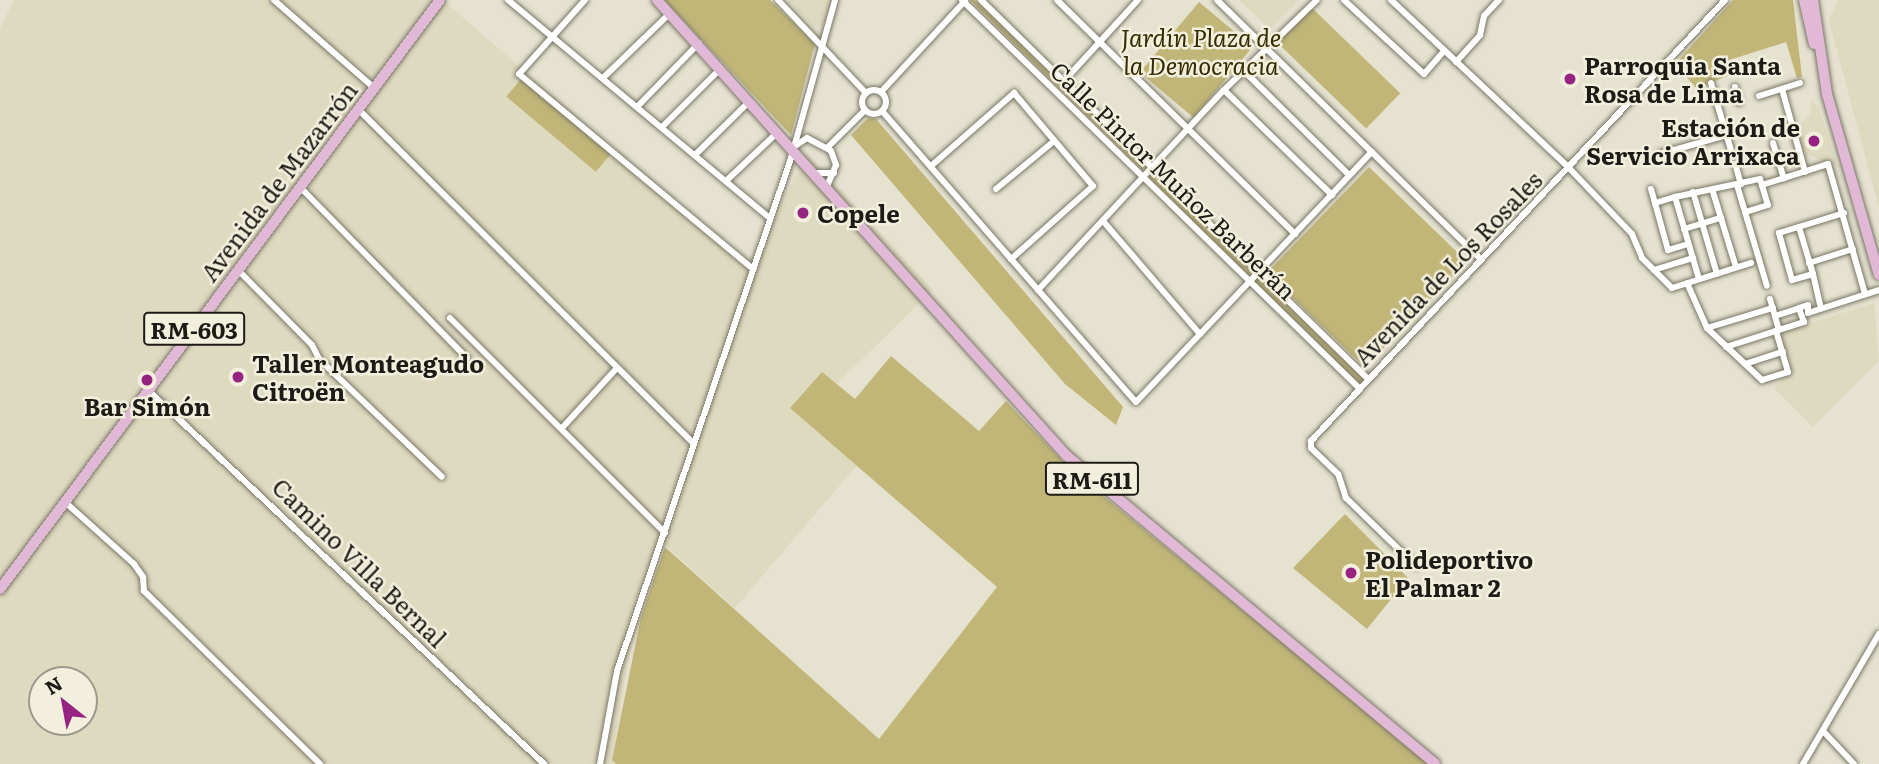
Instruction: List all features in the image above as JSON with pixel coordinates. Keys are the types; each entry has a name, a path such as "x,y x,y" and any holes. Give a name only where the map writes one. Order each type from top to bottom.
{"main road":[{"name":"Avenida de Mazarrón","path":"0,589 440,0"},
{"name":"RM-611","path":"657,0 751,100 1083,472 1435,764"},
{"path":"1804,0 1879,275"},
{"path":"1813,0 1819,58"}],"street":[{"path":"274,0 374,88"},
{"path":"508,0 770,218"},
{"path":"778,0 866,93 865,110 827,148"},
{"path":"600,764 617,671 794,148 835,0"},
{"name":"Calle Pintor Muñoz Barberán","path":"981,0 1368,379"},
{"path":"1058,0 1295,234"},
{"path":"1217,0 1481,260"},
{"path":"1038,290 1243,70 1317,0"},
{"path":"1344,0 1424,74 1444,51"},
{"path":"1391,0 1569,168 1632,234 1642,258 1672,288 1751,262"},
{"path":"1456,62 1480,34 1484,16 1499,0"},
{"name":"Avenida de Los Rosales","path":"1416,566 1346,498 1338,474 1311,448 1311,441 1725,0"},
{"path":"866,93 881,92 964,1"},
{"name":"Calle Pintor Muñoz Barberán","path":"964,1 1359,388"},
{"path":"1064,82 1101,43 1135,1"},
{"path":"581,2 519,74 753,269"},
{"path":"603,78 670,13"},
{"path":"637,107 699,43"},
{"path":"662,127 721,68"},
{"path":"1243,70 1349,175"},
{"path":"1712,83 1733,158"},
{"path":"1759,96 1800,83"},
{"path":"1735,87 1739,102"},
{"path":"1782,89 1805,172"},
{"path":"1224,90 1332,195"},
{"path":"865,110 873,114 882,111 887,101 881,92"},
{"path":"931,166 1014,93 1093,187 1011,259"},
{"path":"695,155 751,100"},
{"path":"358,109 692,443"},
{"path":"882,111 1136,402 1372,152"},
{"path":"799,129 807,138 827,148 834,158 834,173 827,186"},
{"path":"726,181 779,132"},
{"path":"1660,154 1727,135"},
{"path":"794,148 807,138"},
{"path":"996,189 1054,141"},
{"path":"1773,143 1784,178"},
{"path":"1713,192 1784,178 1828,164 1865,295"},
{"path":"1736,167 1745,212 1767,286"},
{"path":"816,173 834,173"},
{"path":"1745,212 1768,205 1761,182"},
{"path":"1655,203 1712,186 1736,267"},
{"path":"300,187 467,358"},
{"path":"1651,189 1668,250 1688,244"},
{"path":"1693,192 1717,274"},
{"path":"1675,197 1699,279"},
{"path":"1813,274 1793,280 1779,233 1844,213"},
{"path":"1684,229 1721,218"},
{"path":"1103,221 1200,334"},
{"path":"1799,227 1821,308"},
{"path":"1809,262 1853,249"},
{"path":"1654,270 1693,258"},
{"path":"238,270 312,345 319,359 442,477"},
{"path":"1687,283 1707,328 1762,380 1788,372 1770,299"},
{"path":"1775,316 1808,305 1808,313 1879,290"},
{"path":"1707,328 1773,308"},
{"path":"1726,347 1804,322 1799,308"},
{"path":"450,318 665,533"},
{"path":"1745,364 1783,352"},
{"path":"562,428 617,369"},
{"name":"Camino Villa Bernal","path":"148,390 544,764"},
{"path":"65,502 134,564 143,577 144,591 320,764"},
{"path":"1803,764 1879,634"},
{"path":"1823,731 1854,764"}],"shaded area":[{"path":"14,0 443,0 747,264 808,155 933,290 812,408 864,457 735,608 662,542 636,610 612,759 616,764 0,764 0,28"},
{"path":"788,0 832,0 825,25 813,27"},
{"path":"1239,0 1299,0 1270,30"},
{"path":"1838,0 1879,0 1879,208 1829,21"},
{"name":"Estación de Servicio Arrixaca","path":"1812,100 1819,109 1838,167 1803,152 1795,130 1810,113"},
{"path":"1874,303 1879,361 1813,427 1774,388 1791,369 1779,333"}],"green space":[{"path":"664,0 770,0 815,44 791,135"},
{"path":"970,0 975,0 1146,165 1142,170"},
{"path":"1733,0 1793,0 1802,77 1797,78 1786,42 1729,60 1729,75 1697,89 1675,64"},
{"name":"Jardín Plaza de la Democracia","path":"1199,2 1253,47 1193,117 1140,72"},
{"path":"1311,7 1400,93 1366,128 1277,42"},
{"path":"521,79 611,154 596,172 506,97"},
{"path":"868,118 876,119 1123,407 1116,425 1065,384 851,135"},
{"path":"1369,167 1467,261 1365,367 1267,273"},
{"path":"1152,172 1252,272 1247,276 1148,176"},
{"path":"1258,277 1364,379 1359,384 1254,281"},
{"path":"891,356 979,431 1006,401 1069,468 1430,764 616,764 612,760 641,617 665,547 879,739 997,587 790,408 822,372 855,399"},
{"name":"Polideportivo El Palmar 2","path":"1345,514 1408,578 1367,629 1293,568"}],"place":[{"name":"Parroquia Santa Rosa de Lima","path":"1570,79"},
{"name":"Estación de Servicio Arrixaca","path":"1814,141"},
{"name":"Copele","path":"803,213"},
{"name":"Taller Monteagudo Citroën","path":"238,377"},
{"name":"Bar Simón","path":"147,380"},
{"name":"Polideportivo El Palmar 2","path":"1351,573"}]}
